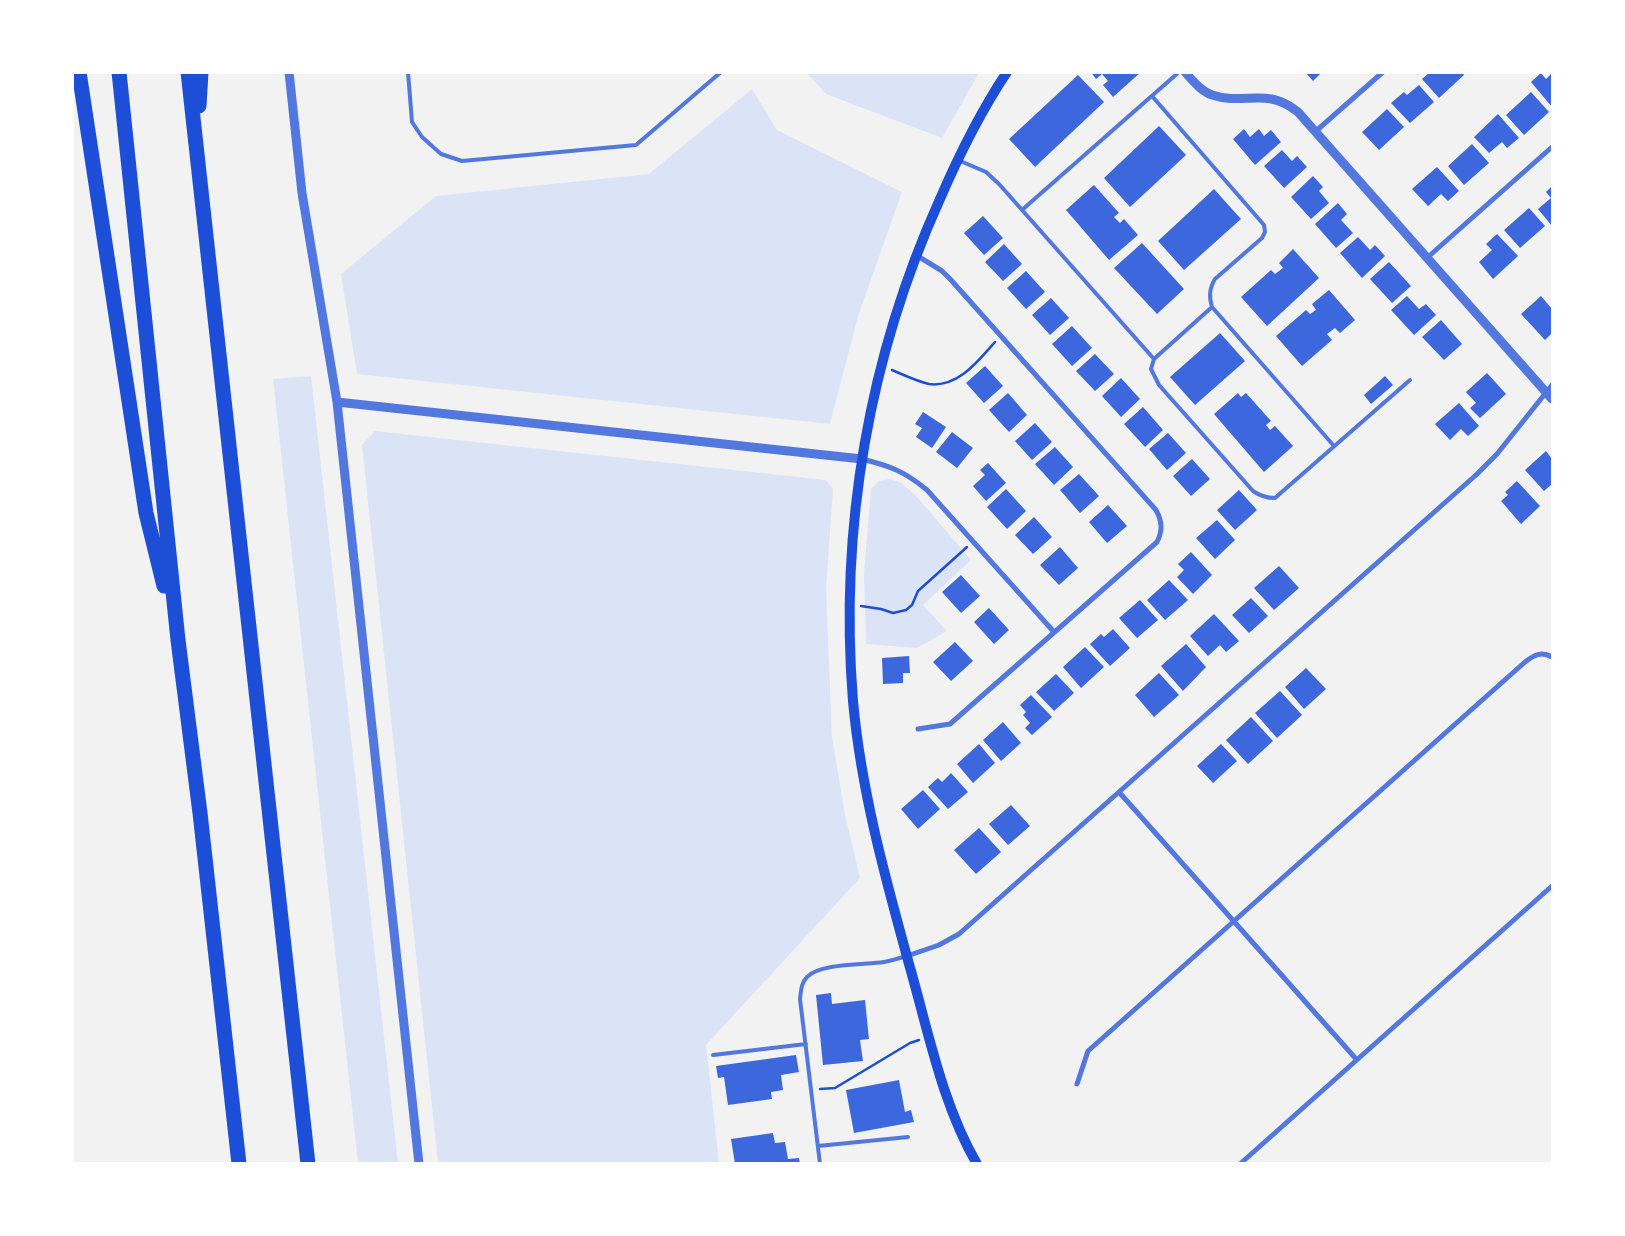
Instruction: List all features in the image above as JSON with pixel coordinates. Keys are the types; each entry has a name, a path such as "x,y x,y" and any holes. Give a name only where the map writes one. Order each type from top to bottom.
{"highway":[{"path":"79,72 146,513 178,640"},
{"path":"119,72 178,640 200,813 238,1164"},
{"path":"188,72 308,1164"},
{"path":"196,148 201,72"}],"main road":[{"path":"977,1164 961,1133 949,1103 872,825 862,767 853,693 850,605 855,513 862,459 875,390 895,314 915,255 958,160 971,134 1008,72"}],"street":[{"path":"289,72 302,193 337,402 419,1164"},
{"path":"907,956 938,945 959,934 1476,475 1497,454 1551,392 1298,112 1288,104 1276,99 1263,97 1234,98 1212,95 1202,90 1185,72"},
{"path":"1316,131 1384,72"},
{"path":"1428,257 1552,147"},
{"path":"915,255 942,271 1156,510 1161,519 1162,526 1156,542 950,724 918,729"},
{"path":"337,402 862,459 885,465 909,475 927,490 1054,632"},
{"path":"1077,1084 1088,1051 1525,662 1533,656 1542,653 1552,657"},
{"path":"1119,792 1357,1060"},
{"path":"1240,1164 1552,886"}],"lane":[{"path":"408,72 412,122 422,138 441,154 462,161 636,146 721,72"},
{"path":"1022,210 1178,72"},
{"path":"1152,96 1264,225 1265,232 1262,238 1215,279 1211,286 1210,297 1212,307 1334,446"},
{"path":"958,160 986,172 1000,184 1154,359"},
{"path":"1212,307 1154,359 1151,369 1159,385 1253,492 1259,496 1274,498 1410,380"},
{"path":"820,1164 800,999 801,986 806,977 823,968 884,962 907,956"},
{"path":"713,1055 806,1044"},
{"path":"818,1146 908,1137"}],"path":[{"path":"881,365 914,380 930,384 946,383 972,368 1001,336"},
{"path":"850,605 881,609 893,613 906,610 912,605 918,591 973,542"},
{"path":"811,1090 835,1088 910,1043 930,1037"}],"shaded area":[{"path":"807,73 979,73 942,138 826,94"},
{"path":"752,89 777,130 902,192 858,316 830,424 357,374 341,274 436,196 649,174"},
{"path":"311,376 398,1163 358,1163 273,379"},
{"path":"375,431 826,480 833,489 826,589 832,737 845,815 860,878 706,1045 719,1163 438,1163 362,445"},
{"path":"890,479 902,483 918,498 971,560 923,605 947,631 917,648 866,644 864,573 871,489 879,481"}],"building":[{"path":"1091,72 1141,72 1113,97 1103,85 1108,81 1102,74 1096,79"},
{"path":"1305,72 1322,72 1313,81"},
{"path":"1430,72 1462,72 1464,75 1439,98 1422,79"},
{"path":"1541,73 1546,79 1552,73 1552,107 1531,82"},
{"path":"1078,75 1104,102 1035,167 1009,139"},
{"path":"1419,85 1434,102 1410,123 1391,103 1404,92 1407,95"},
{"path":"1531,92 1549,112 1524,135 1506,115"},
{"path":"1387,109 1404,127 1379,150 1362,132"},
{"path":"1498,114 1519,138 1507,148 1502,142 1489,153 1474,137"},
{"path":"1159,126 1186,155 1130,207 1104,178"},
{"path":"1244,129 1250,137 1259,129 1264,136 1271,130 1281,142 1255,165 1233,139"},
{"path":"1472,144 1489,163 1464,185 1448,166"},
{"path":"1282,150 1292,161 1297,156 1307,167 1284,188 1264,166"},
{"path":"1437,167 1459,191 1448,201 1441,194 1428,206 1412,189"},
{"path":"1313,176 1323,187 1319,191 1329,203 1311,219 1291,197"},
{"path":"1094,185 1119,213 1114,217 1120,223 1124,219 1138,235 1109,260 1066,210"},
{"path":"1552,186 1552,226 1538,209 1551,198 1546,192"},
{"path":"1214,189 1241,219 1184,270 1158,241"},
{"path":"1338,203 1347,214 1341,220 1353,233 1336,248 1315,224"},
{"path":"1529,208 1545,226 1520,248 1504,230"},
{"path":"983,216 1003,238 984,255 964,233"},
{"path":"1497,234 1518,256 1493,279 1479,262 1492,250 1486,244"},
{"path":"1358,237 1370,250 1375,245 1385,256 1362,278 1340,253"},
{"path":"1142,243 1184,289 1157,314 1114,268"},
{"path":"1004,244 1022,264 1003,281 985,262"},
{"path":"1293,249 1319,278 1267,326 1241,297 1271,270 1275,274 1283,268 1279,263"},
{"path":"1389,262 1411,286 1392,303 1370,279"},
{"path":"1026,271 1045,292 1026,309 1007,288"},
{"path":"1329,290 1355,320 1340,333 1335,328 1327,334 1332,340 1302,366 1276,336 1306,310 1310,314 1316,310 1312,304"},
{"path":"1407,296 1419,309 1426,304 1436,315 1414,335 1391,310"},
{"path":"1541,296 1552,309 1552,333 1545,340 1521,314"},
{"path":"1051,298 1069,318 1050,335 1032,315"},
{"path":"1441,320 1462,344 1444,360 1422,337"},
{"path":"1072,326 1092,348 1072,366 1052,344"},
{"path":"1220,333 1245,361 1195,405 1170,377"},
{"path":"1095,354 1114,374 1095,391 1076,371"},
{"path":"985,366 1003,386 984,403 966,383"},
{"path":"1487,373 1506,394 1480,418 1470,408 1476,403 1466,392"},
{"path":"1385,376 1393,385 1371,404 1364,395"},
{"path":"1121,378 1140,399 1121,417 1102,396"},
{"path":"1008,393 1027,415 1009,432 989,410"},
{"path":"1238,393 1241,397 1246,393 1271,421 1266,425 1270,430 1275,426 1293,446 1264,472 1214,414"},
{"path":"1459,403 1479,426 1468,436 1461,429 1450,440 1435,424"},
{"path":"1143,407 1163,430 1145,447 1124,424"},
{"path":"923,412 946,427 932,448 916,437 922,428 915,424"},
{"path":"1035,423 1052,442 1032,460 1015,441"},
{"path":"952,432 973,448 957,468 936,452"},
{"path":"1168,433 1186,453 1167,470 1149,449"},
{"path":"1055,447 1073,467 1054,485 1035,464"},
{"path":"1546,451 1552,459 1552,484 1544,491 1525,470"},
{"path":"1192,459 1210,479 1191,496 1173,476"},
{"path":"988,463 1006,483 986,501 973,486 985,475 980,470"},
{"path":"1079,474 1099,496 1080,513 1060,490"},
{"path":"1517,481 1540,506 1521,524 1501,501 1508,495 1505,492"},
{"path":"1006,489 1026,511 1007,529 987,507"},
{"path":"1239,490 1257,510 1235,530 1217,510"},
{"path":"1108,505 1127,526 1107,543 1089,522"},
{"path":"1034,517 1052,537 1033,554 1015,535"},
{"path":"1217,520 1235,540 1215,559 1196,538"},
{"path":"1060,547 1078,568 1059,585 1040,565"},
{"path":"1191,552 1212,575 1193,594 1177,577 1184,570 1178,564"},
{"path":"1279,566 1299,588 1274,610 1254,588"},
{"path":"961,575 980,596 961,613 942,592"},
{"path":"1169,580 1188,600 1165,620 1147,600"},
{"path":"1251,598 1268,616 1249,633 1232,615"},
{"path":"1140,600 1158,620 1137,638 1119,618"},
{"path":"989,608 1009,630 994,644 974,622"},
{"path":"1214,614 1239,641 1226,652 1220,645 1208,656 1190,636"},
{"path":"1113,629 1130,648 1110,666 1090,644 1101,634 1104,637"},
{"path":"955,642 973,661 951,681 933,662"},
{"path":"1186,644 1206,667 1183,691 1161,666"},
{"path":"1085,647 1104,667 1081,688 1063,667"},
{"path":"909,656 910,673 903,673 903,683 883,684 882,658"},
{"path":"1306,668 1326,689 1304,709 1285,687"},
{"path":"1159,673 1179,695 1154,717 1135,695"},
{"path":"1056,674 1074,693 1054,711 1036,692"},
{"path":"1280,691 1302,715 1277,738 1255,713"},
{"path":"1031,695 1052,717 1032,735 1025,728 1030,723 1023,715 1026,712 1020,705"},
{"path":"1251,717 1273,741 1248,764 1226,740"},
{"path":"1003,722 1021,743 1001,761 983,740"},
{"path":"979,744 995,763 973,783 957,764"},
{"path":"1221,744 1237,761 1213,783 1197,766"},
{"path":"951,773 968,792 948,809 928,787 938,778 942,782"},
{"path":"923,790 940,809 918,829 901,809"},
{"path":"1011,805 1030,826 1008,845 989,824"},
{"path":"979,828 1001,852 976,874 954,850"},
{"path":"831,993 832,1004 865,1000 869,1039 860,1040 863,1061 823,1065 816,995"},
{"path":"796,1055 799,1072 781,1075 783,1090 771,1092 772,1099 728,1105 724,1077 718,1078 716,1066"},
{"path":"899,1080 905,1112 911,1110 914,1122 854,1133 846,1090"},
{"path":"773,1133 775,1143 785,1142 788,1159 799,1158 800,1164 735,1164 731,1139"}]}
